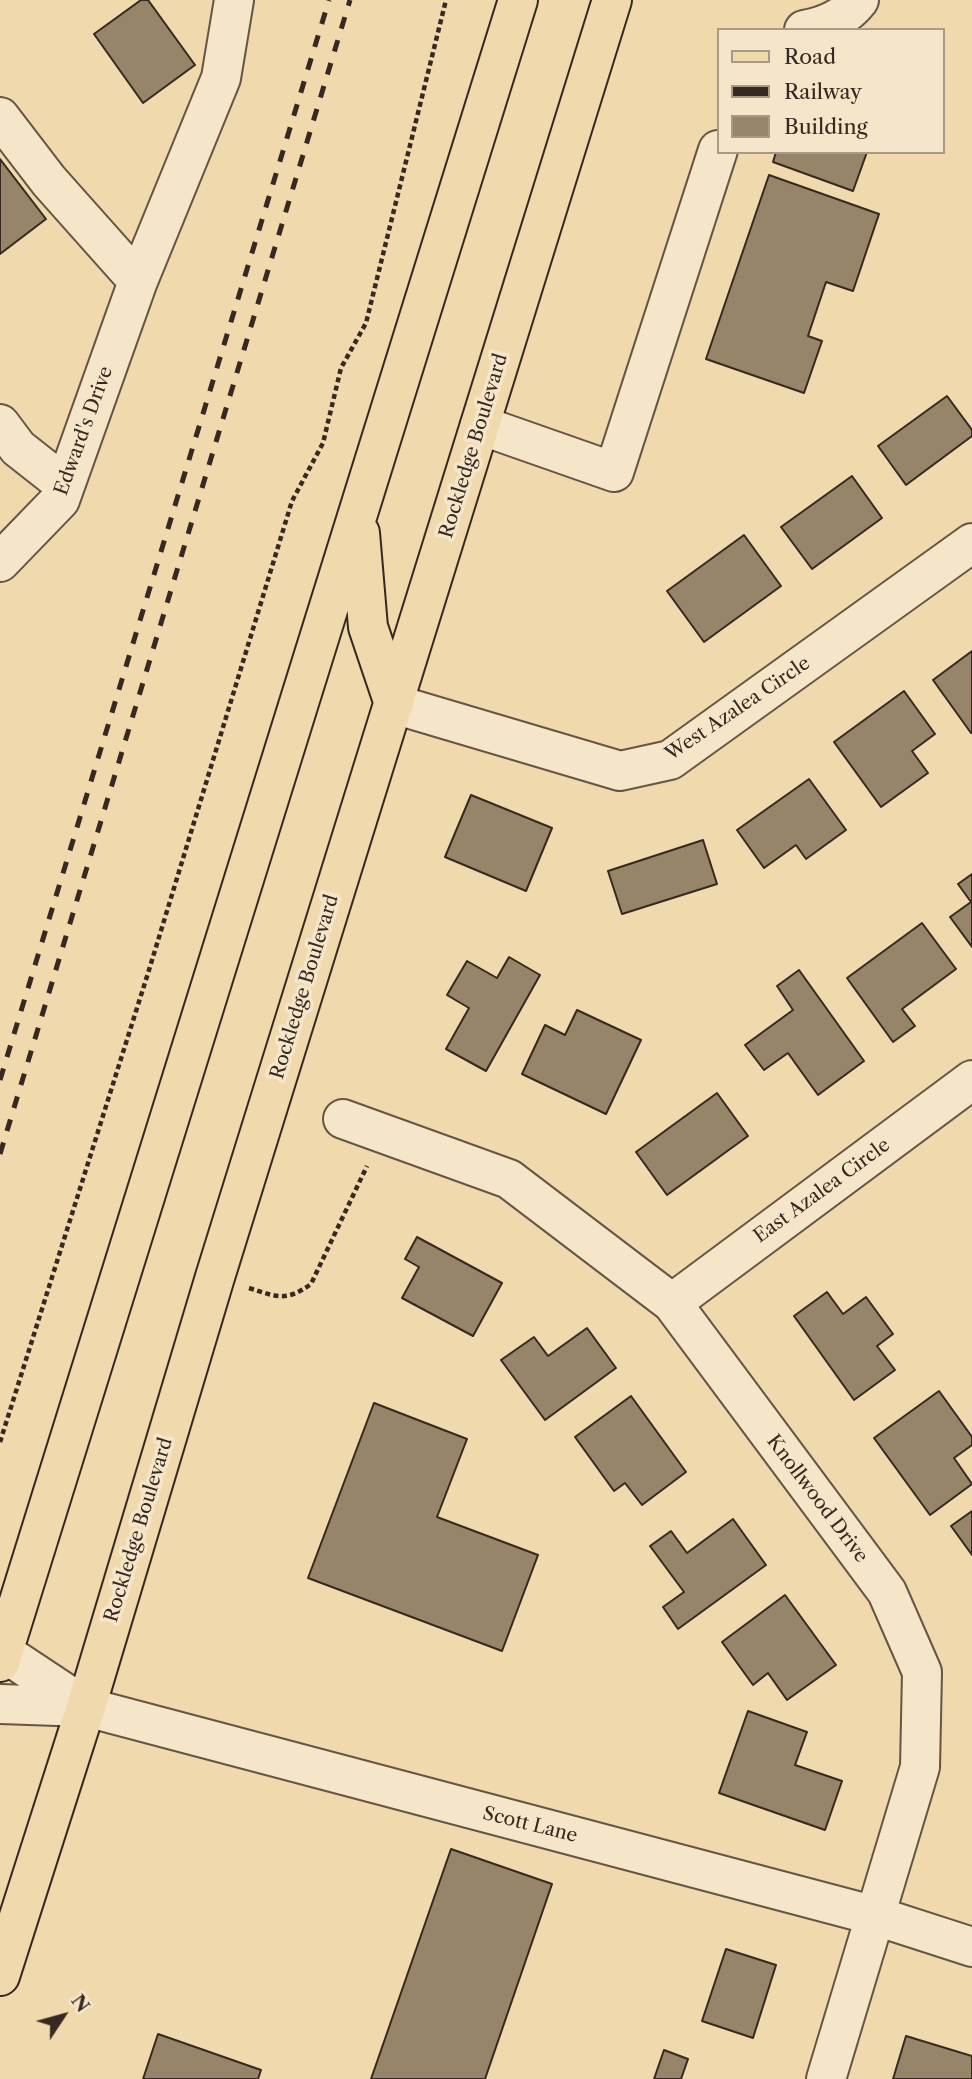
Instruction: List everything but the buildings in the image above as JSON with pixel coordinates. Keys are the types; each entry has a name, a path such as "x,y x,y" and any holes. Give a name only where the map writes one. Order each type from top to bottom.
{"main road":[{"path":"1,1654 518,0"},
{"name":"Rockledge Boulevard","path":"0,1976 86,1707 215,1277 612,0"},
{"path":"358,513 368,627 394,704"}],"street":[{"name":"Edward's Drive","path":"0,562 60,500 138,281 221,78 234,0"},
{"path":"811,28 830,23 846,13 859,0"},
{"path":"0,117 49,181 138,281"},
{"path":"480,425 614,472 717,154"},
{"path":"0,424 18,448 65,485"},
{"name":"West Azalea Circle","path":"394,704 621,771 670,760 972,544"},
{"name":"East Azalea Circle","path":"672,1303 972,1080"},
{"name":"Knollwood Drive","path":"343,1119 509,1179 672,1303 887,1592 922,1672 920,1768 826,2079"},
{"path":"1,1654 86,1707"},
{"path":"0,1704 86,1707"},
{"name":"Scott Lane","path":"86,1707 876,1916 972,1947"}],"path":[{"path":"0,1442 149,970 292,502 323,443 341,368 366,323 446,0"},
{"path":"215,1277 279,1297 295,1296 311,1284 382,1133"}],"railway":[{"path":"0,1080 329,0"},
{"path":"0,1154 350,0"}]}
